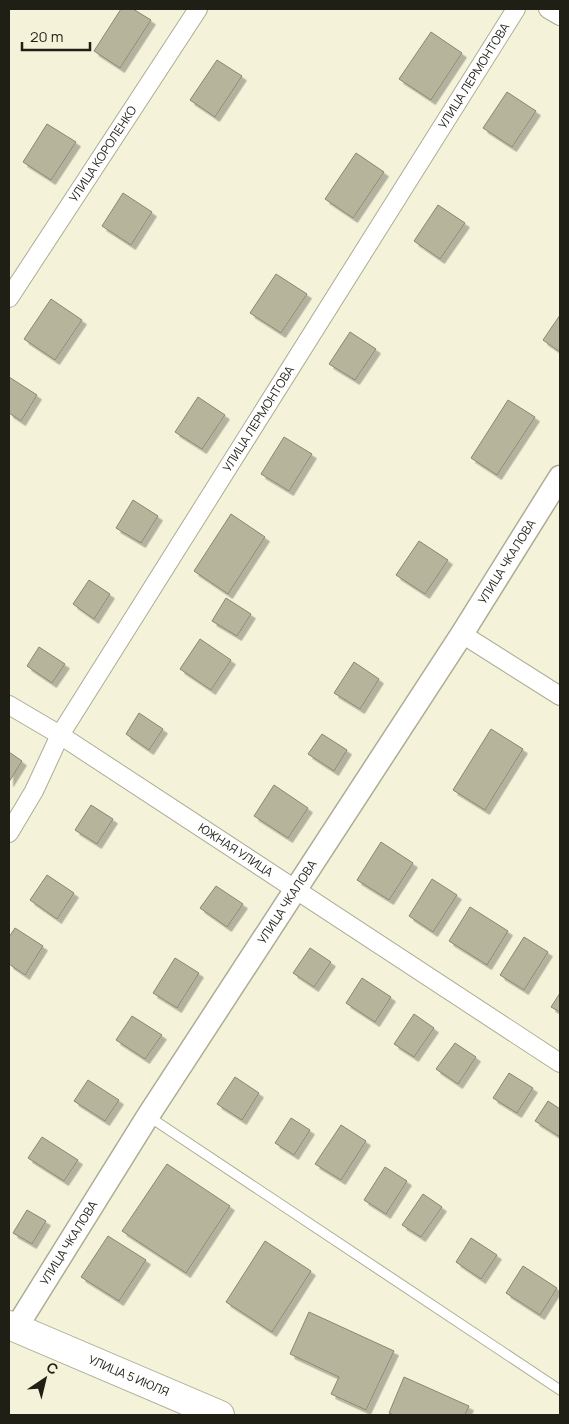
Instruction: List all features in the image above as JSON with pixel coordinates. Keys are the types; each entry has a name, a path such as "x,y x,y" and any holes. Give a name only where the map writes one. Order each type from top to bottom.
{"highway":[{"name":"УЛИЦА 5 ИЮЛЯ","path":"12,1326 220,1415"}],"street":[{"name":"УЛИЦА КОРОЛЕНКО","path":"9,298 198,9"},
{"name":"УЛИЦА ЛЕРМОНТОВА","path":"9,833 34,791 60,735 516,9"},
{"path":"548,9 560,16"},
{"name":"УЛИЦА ЧКАЛОВА","path":"12,1326 462,634 560,477"},
{"path":"462,634 560,696"},
{"name":"ЮЖНАЯ УЛИЦА","path":"9,705 60,735 560,1063"}],"lane":[{"path":"148,1116 560,1390"}],"building":[{"path":"121,9 133,9 151,20 120,68 94,51"},
{"path":"431,32 462,53 431,100 399,79"},
{"path":"217,60 242,76 215,117 190,100"},
{"path":"507,92 536,111 512,147 483,128"},
{"path":"47,124 76,142 51,180 23,162"},
{"path":"356,153 384,172 353,218 325,199"},
{"path":"123,193 152,212 131,245 102,226"},
{"path":"438,205 465,223 440,259 414,241"},
{"path":"276,274 307,294 281,333 250,313"},
{"path":"51,299 82,320 55,360 24,339"},
{"path":"560,315 560,352 543,340"},
{"path":"350,332 376,349 355,380 329,364"},
{"path":"9,377 37,395 21,421 9,413"},
{"path":"198,397 225,415 202,449 175,432"},
{"path":"508,400 535,417 497,475 471,458"},
{"path":"284,437 312,454 289,491 261,474"},
{"path":"133,500 158,516 141,543 116,528"},
{"path":"231,514 265,537 228,594 194,571"},
{"path":"419,541 448,560 425,594 396,575"},
{"path":"89,580 110,594 94,619 73,604"},
{"path":"226,598 251,614 237,636 212,621"},
{"path":"200,639 231,660 211,690 180,669"},
{"path":"39,647 65,664 52,683 27,666"},
{"path":"354,662 379,679 360,709 334,693"},
{"path":"139,713 163,729 149,750 126,734"},
{"path":"491,729 523,749 485,810 453,790"},
{"path":"322,734 347,750 334,771 308,754"},
{"path":"9,752 22,761 9,782"},
{"path":"274,785 308,808 288,838 254,816"},
{"path":"91,805 113,819 97,844 75,830"},
{"path":"381,842 413,863 389,900 357,880"},
{"path":"47,875 74,893 57,919 30,900"},
{"path":"432,879 457,895 433,932 409,916"},
{"path":"216,886 243,904 227,927 200,908"},
{"path":"470,907 508,931 487,965 449,941"},
{"path":"15,928 43,946 25,975 9,964 9,937"},
{"path":"524,937 548,952 524,990 500,975"},
{"path":"310,948 331,962 314,987 293,973"},
{"path":"175,958 199,973 177,1008 153,993"},
{"path":"362,978 391,997 375,1022 346,1003"},
{"path":"560,993 560,1012 551,1007"},
{"path":"414,1014 434,1028 414,1057 394,1044"},
{"path":"132,1016 162,1035 145,1059 116,1040"},
{"path":"455,1043 476,1057 458,1084 436,1069"},
{"path":"509,1073 533,1088 517,1113 493,1098"},
{"path":"235,1077 259,1093 242,1120 217,1104"},
{"path":"88,1080 119,1100 105,1121 74,1101"},
{"path":"548,1101 560,1109 560,1137 535,1121"},
{"path":"291,1118 310,1130 294,1155 275,1143"},
{"path":"341,1125 366,1141 341,1180 315,1164"},
{"path":"42,1137 78,1160 64,1181 28,1158"},
{"path":"167,1164 230,1206 186,1273 122,1231"},
{"path":"385,1167 407,1181 386,1214 364,1200"},
{"path":"423,1194 442,1207 421,1237 402,1225"},
{"path":"27,1210 46,1221 32,1244 13,1233"},
{"path":"108,1236 146,1260 119,1301 81,1277"},
{"path":"471,1238 497,1255 481,1279 456,1262"},
{"path":"265,1241 311,1271 272,1332 226,1302"},
{"path":"523,1266 557,1288 540,1315 506,1293"},
{"path":"309,1312 394,1351 366,1410 331,1394 339,1377 290,1354"},
{"path":"404,1377 469,1406 465,1415 394,1415 389,1413"}]}
